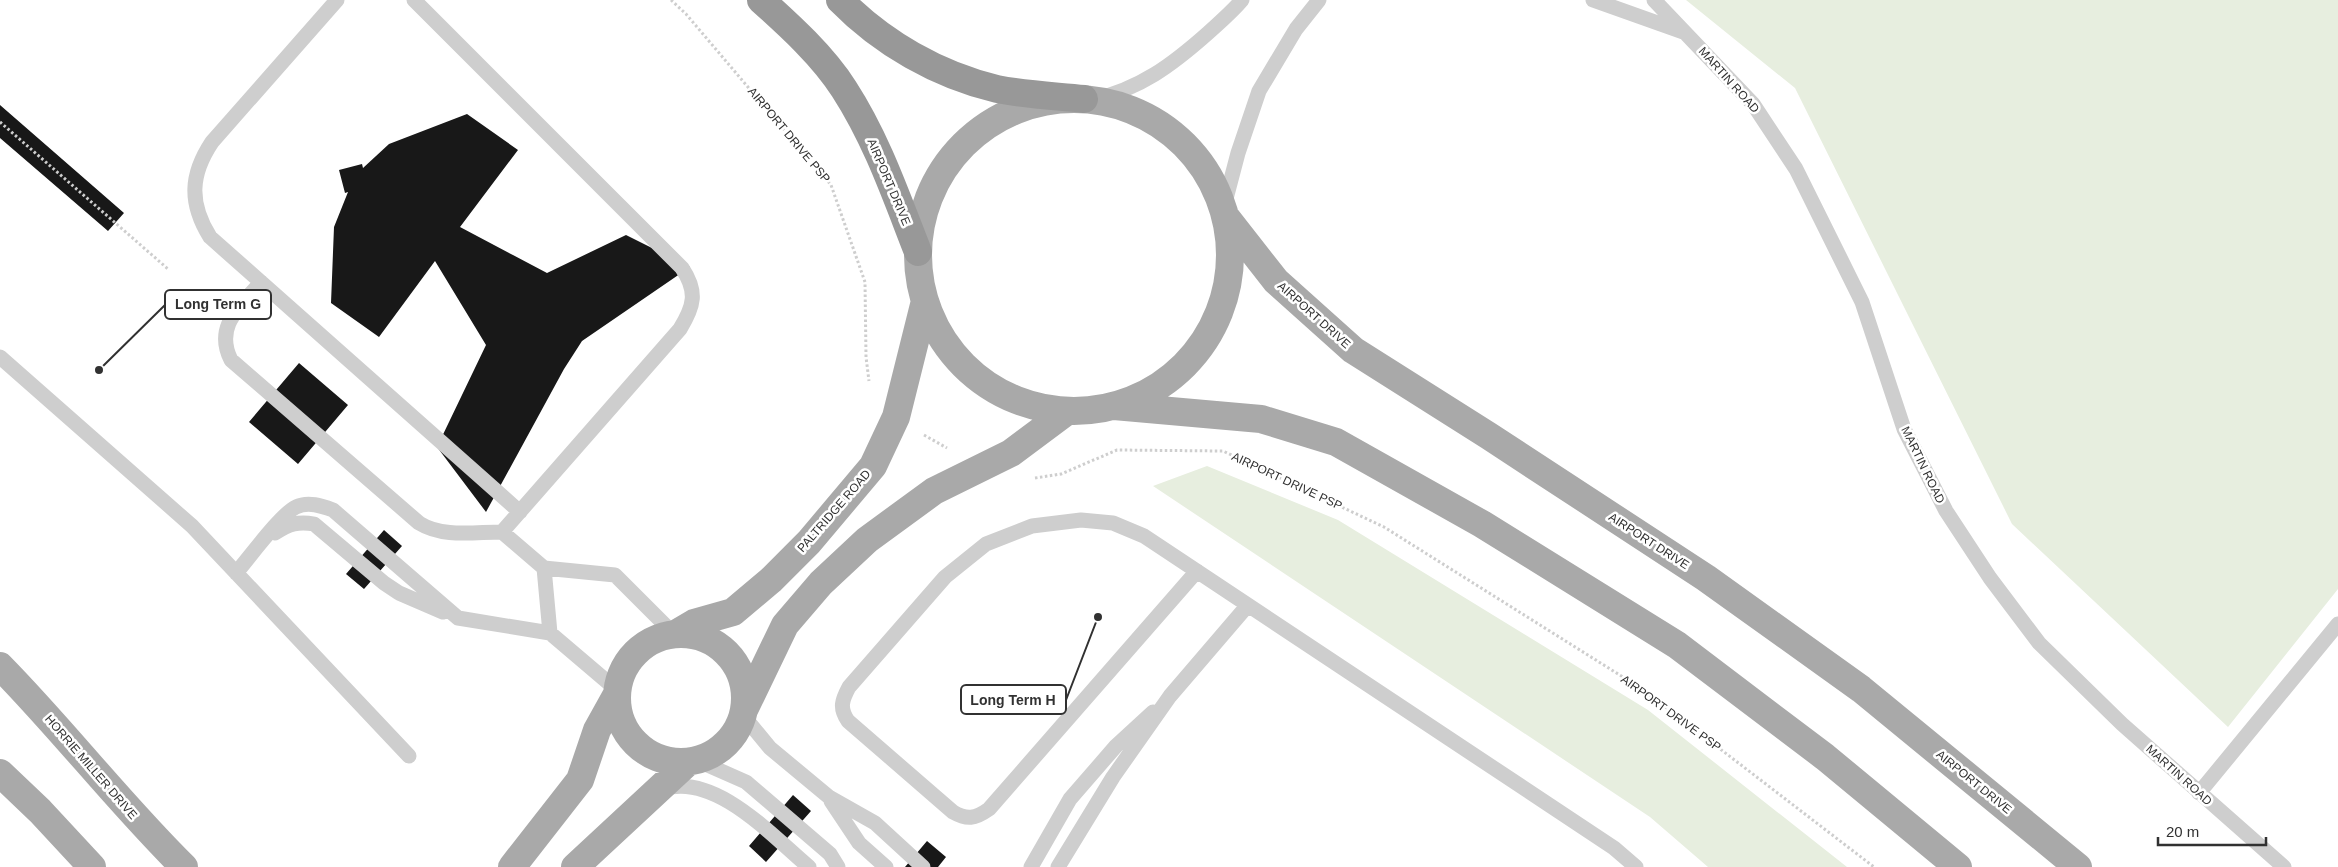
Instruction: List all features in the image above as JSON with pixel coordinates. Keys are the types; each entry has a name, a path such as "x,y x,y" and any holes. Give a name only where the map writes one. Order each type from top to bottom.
{"highway":[{"name":"AIRPORT DRIVE","path":"761,0 802,38 844,88 878,149 918,252"},
{"path":"840,0 868,25 896,45 919,59 953,74 998,89 1088,100"}],"main road":[{"path":"1114,406 1143,395 1168,379 1191,359 1208,334 1221,306 1228,276 1229,246 1224,213 1212,182 1195,156 1174,135 1149,118 1121,106 1088,100 1053,101 1022,108 994,121 969,140 948,164 932,191 922,220 918,252 924,301 935,327 949,350 967,370 989,387 1013,400 1039,408 1066,412 1114,406 1261,419 1336,442 1482,524 1677,645 1825,757 1958,867"},
{"name":"AIRPORT DRIVE","path":"1224,213 1276,281 1353,350 1489,436 1714,584 1861,689 2078,867"},
{"name":"PALTRIDGE ROAD","path":"675,634 694,623 733,612 772,580 809,542 873,466 896,417 924,301"},
{"path":"743,712 745,690 739,671 729,655 714,642 696,635 675,634 658,637 642,646 629,659 620,676 617,692 618,713 625,731 638,746 654,756 672,762 692,761 710,756 725,744 737,728 785,625 821,583 867,540 934,491 1011,453 1066,412"},
{"name":"HORRIE MILLER DRIVE","path":"0,666 30,697 142,826 184,867"},
{"path":"512,867 580,780 597,730 617,692"},
{"path":"575,867 648,797 692,761"},
{"path":"0,773 40,811 92,867"}],"lane":[{"path":"337,0 212,142 202,158 197,175 195,198 199,219 210,237 520,512"},
{"path":"414,0 675,260 690,280 693,296 690,313 680,329 502,532"},
{"path":"1088,100 1116,94 1150,79 1187,52 1242,0"},
{"path":"1224,213 1238,152 1259,91 1296,29 1319,0"},
{"path":"1593,0 1687,34"},
{"name":"MARTIN ROAD","path":"1654,0 1753,104 1796,168 1862,302 1904,429 1946,511 1990,578 2039,643 2122,724 2284,867"},
{"path":"261,282 232,316 225,331 225,348 232,360 419,523 430,530 441,532 502,532 544,568 615,575 675,634"},
{"path":"0,357 192,526 409,756"},
{"path":"236,573 286,514 297,506 310,504 324,506 333,510 458,618"},
{"path":"1196,571 989,809 971,819 963,818 953,812 848,721 843,714 841,706 849,687 945,578 986,544 1007,534 1057,521 1081,520 1113,523 1144,536 1248,604 1614,848 1636,867"},
{"path":"267,537 289,524 302,522 314,524 399,593 458,618 550,633 617,692"},
{"path":"544,568 550,633"},
{"path":"1058,867 1113,778 1170,696 1248,604"},
{"path":"2199,793 2338,624"},
{"path":"1031,867 1070,799 1116,746 1170,696"},
{"path":"743,712 770,748 829,797 875,823 923,867"},
{"path":"692,761 746,782 830,854 838,867"},
{"path":"648,797 664,788 675,786 710,791 736,806 809,867"},
{"path":"0,792 40,811"},
{"path":"829,797 859,842 886,867"}],"path":[{"name":"AIRPORT DRIVE PSP","path":"671,0 686,14 831,185 865,282 866,357 872,399 896,417 979,468"},
{"path":"0,122 168,268"},
{"name":"AIRPORT DRIVE PSP","path":"1033,478 1061,474 1118,450 1223,451 1232,455 1384,527 1642,689 1874,867"}],"green space":[{"path":"1686,0 2338,0 2338,589 2228,727 2012,524 1795,88"},
{"path":"1207,466 1338,520 1648,710 1847,867 1708,867 1650,817 1153,486"}],"building":[{"path":"0,105 124,213 108,231 0,138"},
{"path":"467,114 518,150 460,227 547,273 626,235 690,267 582,341 564,369 486,512 437,447 486,345 435,261 379,337 331,303 334,227 348,192 345,193 339,170 362,164 363,168 389,144"},
{"path":"299,363 348,405 298,464 249,422"},
{"path":"384,530 402,546 364,589 346,574"},
{"path":"793,795 811,811 766,862 749,846"},
{"path":"927,841 946,857 938,867 905,867"}],"place":[{"name":"Long Term G","path":"99,370"},
{"name":"Long Term H","path":"1098,617"}]}
